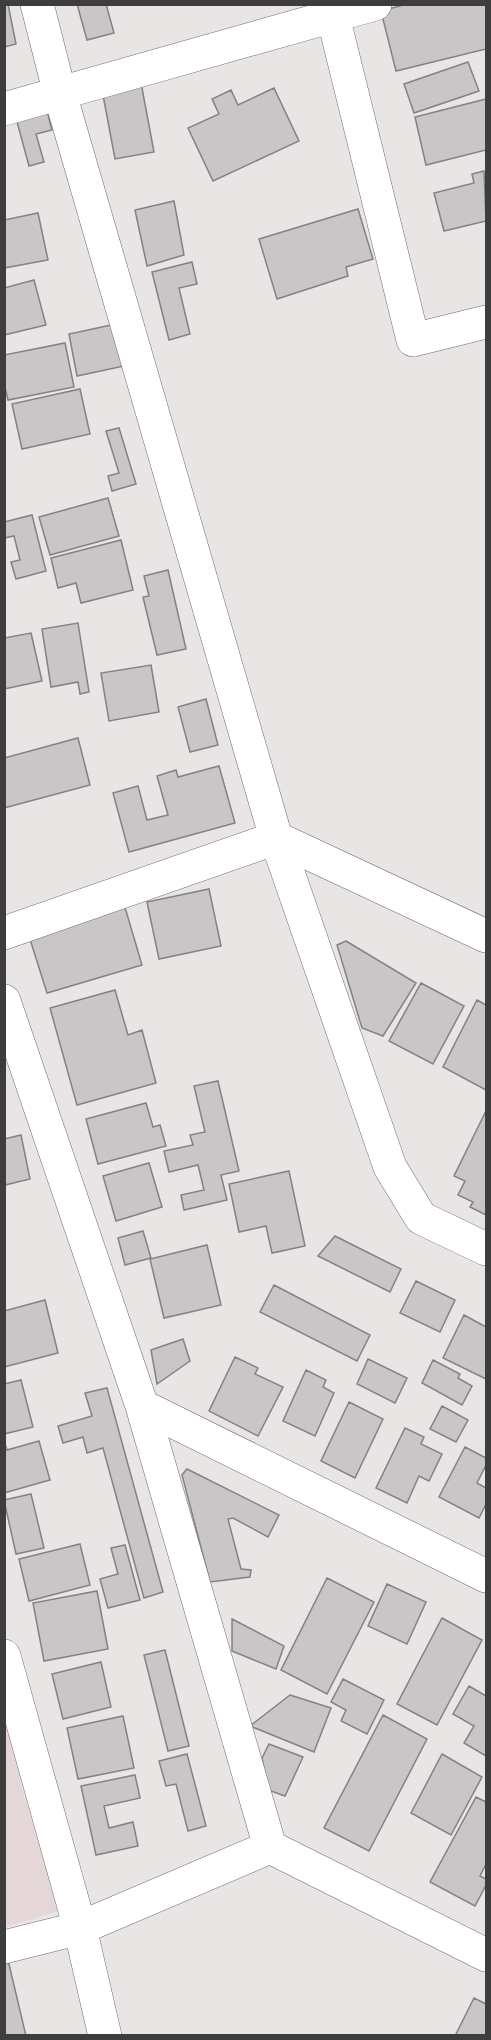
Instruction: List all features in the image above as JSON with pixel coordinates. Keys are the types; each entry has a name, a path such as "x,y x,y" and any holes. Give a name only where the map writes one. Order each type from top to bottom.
{"street":[{"path":"37,4 60,94 276,838 390,1167 421,1218 486,1249"},
{"path":"4,109 331,11 375,4"},
{"path":"331,11 413,340 486,322"},
{"path":"4,933 276,838 486,936"},
{"path":"4,1000 142,1406 270,1847 486,1955"},
{"path":"142,1406 486,1576"},
{"path":"4,1656 80,1928 105,2036"},
{"path":"4,1947 80,1928 270,1847"}],"shaded area":[{"path":"4,1712 23,1792 59,1911 5,1927"}],"building":[{"path":"4,4 8,4 16,44 4,47"},
{"path":"77,4 106,4 114,33 87,40"},
{"path":"407,4 486,4 486,49 396,71 381,11"},
{"path":"468,62 479,91 414,113 404,84"},
{"path":"139,72 154,152 115,159 100,79"},
{"path":"274,88 299,141 213,181 188,128 219,114 212,99 231,90 238,105"},
{"path":"44,99 52,130 36,134 44,162 29,166 13,107"},
{"path":"486,99 486,150 426,165 415,117"},
{"path":"484,171 486,221 444,231 434,193 474,183 472,174"},
{"path":"174,201 184,255 147,266 135,210"},
{"path":"358,209 373,259 346,267 348,276 277,299 259,239"},
{"path":"38,213 48,260 4,268 4,220"},
{"path":"192,262 197,284 179,288 190,334 169,340 152,272"},
{"path":"34,280 46,325 4,335 4,288"},
{"path":"116,324 124,366 77,376 69,334"},
{"path":"65,343 74,387 8,400 4,383 4,355"},
{"path":"80,389 90,434 22,449 12,404"},
{"path":"119,428 136,484 112,491 108,476 119,473 106,431"},
{"path":"108,498 119,536 50,555 39,517"},
{"path":"32,515 46,571 16,579 11,562 20,560 14,536 4,538 4,522"},
{"path":"121,540 133,590 81,603 76,583 58,588 51,558"},
{"path":"168,570 186,649 157,655 143,597 149,596 144,576"},
{"path":"78,623 89,692 80,694 78,682 51,687 42,629"},
{"path":"31,633 42,681 4,689 4,638"},
{"path":"151,665 159,712 109,721 101,673"},
{"path":"206,699 218,745 190,752 178,707"},
{"path":"78,738 90,785 4,808 4,758"},
{"path":"219,766 235,823 129,852 113,793 138,786 147,820 168,815 157,776 176,770 178,777"},
{"path":"209,889 221,946 159,959 147,902"},
{"path":"124,904 142,965 47,993 28,933"},
{"path":"346,941 416,983 383,1036 362,1028 337,945"},
{"path":"421,983 464,1006 433,1064 389,1041"},
{"path":"115,990 128,1035 142,1030 156,1083 77,1105 50,1008"},
{"path":"477,1000 486,1005 486,1090 443,1067"},
{"path":"218,1081 239,1171 221,1175 227,1200 184,1210 181,1195 204,1190 198,1165 169,1172 164,1151 193,1145 190,1135 205,1132 194,1086"},
{"path":"146,1103 153,1127 160,1125 166,1146 98,1164 86,1119"},
{"path":"485,1113 486,1215 470,1207 473,1202 458,1195 465,1181 454,1176"},
{"path":"21,1135 30,1179 5,1185 4,1139"},
{"path":"149,1163 162,1207 116,1221 103,1176"},
{"path":"289,1171 305,1246 272,1253 266,1226 239,1232 229,1184"},
{"path":"143,1231 151,1258 125,1265 118,1238"},
{"path":"335,1236 401,1269 390,1292 318,1256"},
{"path":"207,1245 221,1305 164,1318 150,1259"},
{"path":"416,1281 455,1300 440,1332 400,1313"},
{"path":"274,1285 370,1335 357,1361 260,1312"},
{"path":"45,1300 58,1353 4,1367 4,1311"},
{"path":"464,1315 486,1327 486,1379 443,1358"},
{"path":"183,1339 190,1361 157,1384 151,1350"},
{"path":"235,1357 258,1368 255,1374 283,1387 258,1436 209,1411"},
{"path":"368,1359 407,1378 395,1403 357,1384"},
{"path":"433,1360 460,1374 458,1378 472,1386 462,1405 422,1383"},
{"path":"306,1370 326,1380 323,1387 334,1393 315,1436 283,1421"},
{"path":"21,1380 33,1427 4,1434 4,1384"},
{"path":"107,1388 163,1592 144,1598 103,1448 87,1453 83,1437 63,1443 58,1426 92,1416 85,1393"},
{"path":"349,1402 383,1419 355,1478 321,1461"},
{"path":"442,1406 468,1420 456,1442 430,1429"},
{"path":"405,1428 424,1437 421,1444 442,1454 429,1481 419,1476 407,1503 376,1488"},
{"path":"4,1441 7,1450 39,1441 50,1480 4,1493"},
{"path":"465,1447 486,1458 486,1465 477,1483 486,1488 486,1504 479,1518 439,1497"},
{"path":"187,1469 279,1515 268,1537 233,1518 228,1519 241,1569 251,1570 250,1577 210,1582 182,1475"},
{"path":"31,1494 44,1548 16,1554 4,1500"},
{"path":"80,1544 90,1585 29,1601 19,1559"},
{"path":"125,1545 140,1600 108,1608 100,1579 118,1574 111,1548"},
{"path":"327,1578 374,1602 327,1694 281,1670"},
{"path":"387,1584 426,1602 407,1644 368,1626"},
{"path":"97,1591 108,1649 44,1661 33,1603"},
{"path":"442,1618 482,1640 437,1725 397,1704"},
{"path":"232,1619 284,1646 276,1669 232,1651"},
{"path":"165,1650 189,1746 168,1751 144,1655"},
{"path":"101,1662 111,1707 63,1719 52,1674"},
{"path":"343,1679 384,1700 367,1734 341,1721 346,1710 331,1702"},
{"path":"469,1686 486,1696 486,1756 464,1743 474,1726 453,1714"},
{"path":"290,1695 331,1708 314,1752 250,1726"},
{"path":"383,1715 427,1739 369,1851 324,1828"},
{"path":"123,1716 134,1768 78,1779 67,1728"},
{"path":"269,1744 303,1757 285,1796 268,1790 262,1758"},
{"path":"187,1754 206,1826 188,1831 176,1784 166,1786 159,1761"},
{"path":"442,1754 482,1777 451,1835 411,1813"},
{"path":"135,1775 140,1798 104,1806 109,1828 133,1822 138,1846 96,1855 81,1786"},
{"path":"476,1797 486,1802 486,1864 480,1876 486,1879 486,1885 475,1906 430,1882"},
{"path":"8,1960 26,2036 4,2036 4,1961"},
{"path":"474,1998 486,2004 486,2036 455,2036"}]}
